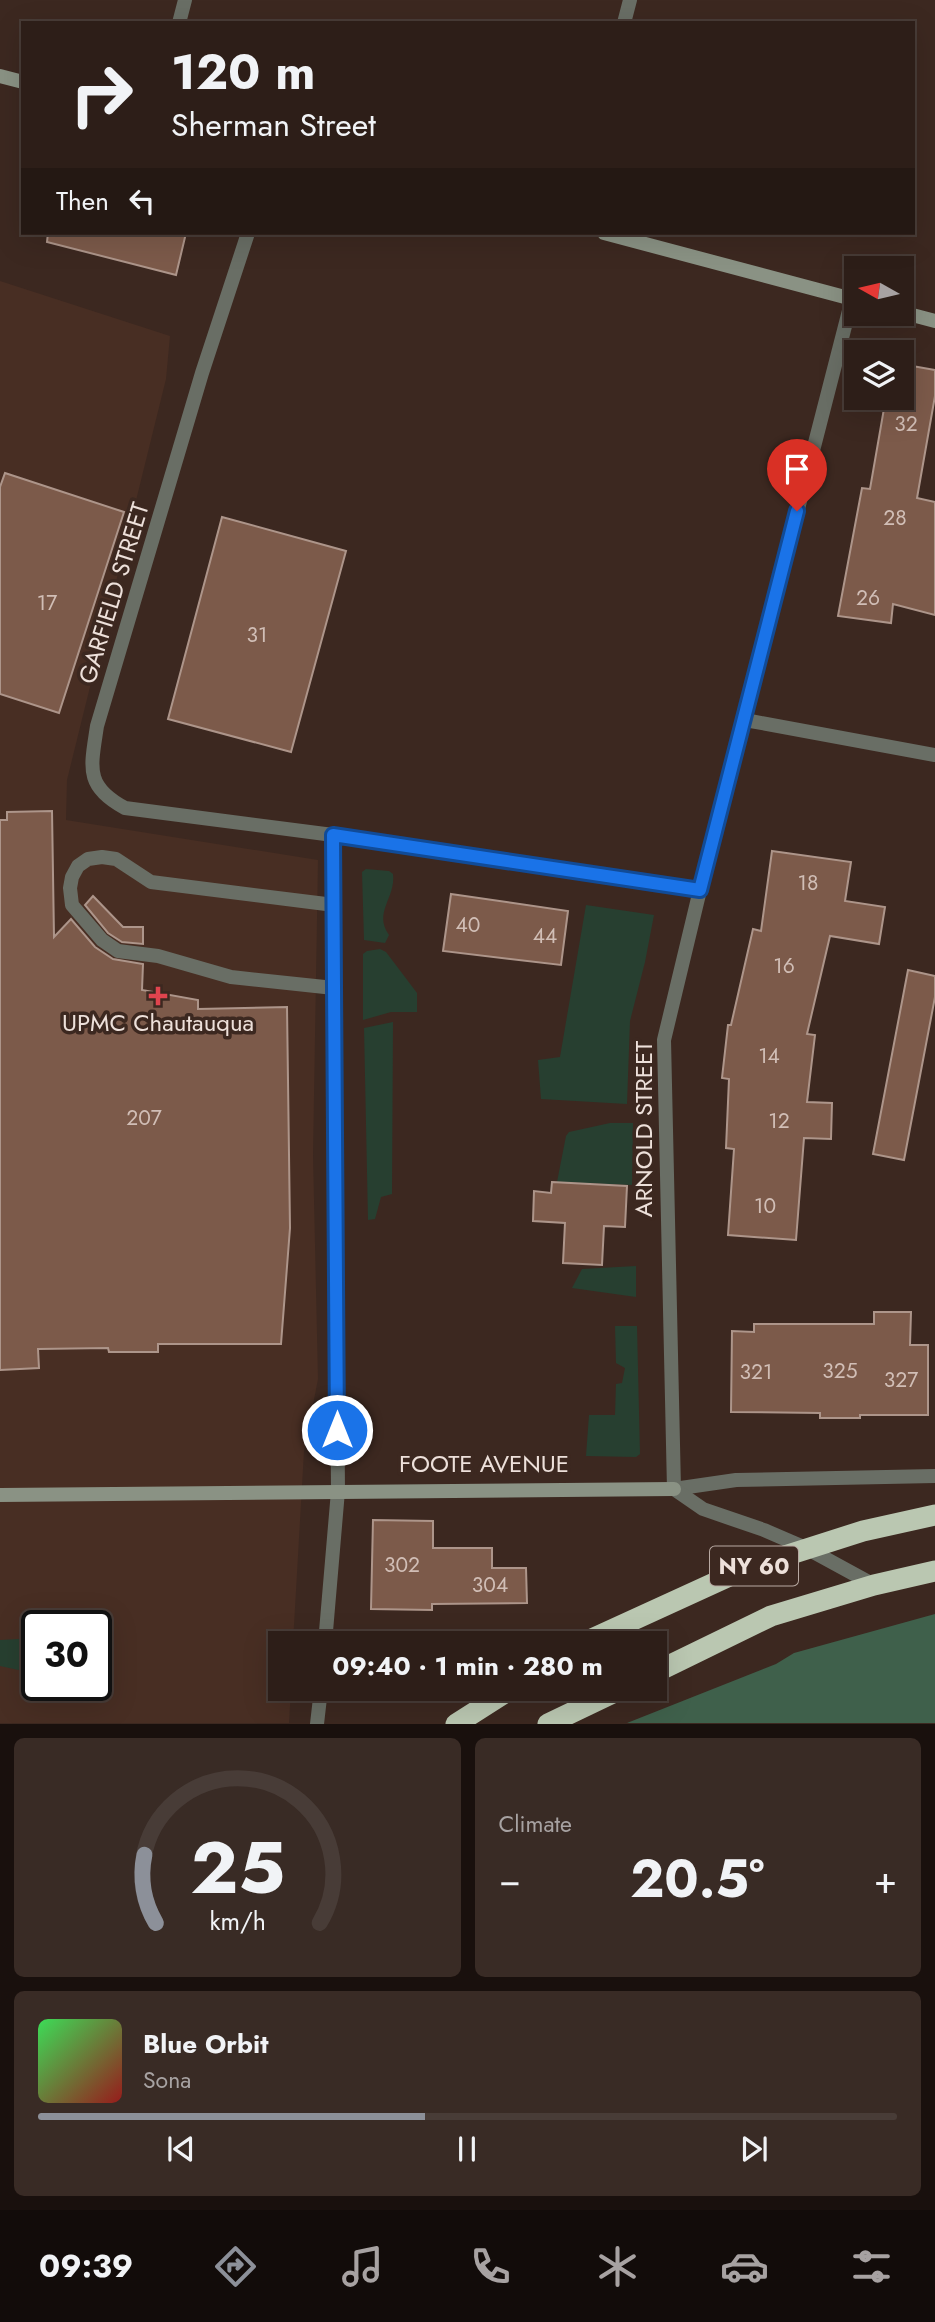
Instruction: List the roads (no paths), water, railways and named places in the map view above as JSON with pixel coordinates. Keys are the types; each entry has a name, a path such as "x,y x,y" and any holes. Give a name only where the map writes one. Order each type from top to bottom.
{"highway":[{"name":"NY 60","path":"609,1631 747,1568 863,1531 935,1515"},
{"name":"NY 60","path":"667,1667 771,1616 874,1585 935,1571"},
{"path":"456,1724 492,1701"},
{"path":"548,1724 596,1701"}],"street":[{"path":"180,21 185,0"},
{"path":"624,21 629,0"},
{"path":"0,76 21,81"},
{"name":"GARFIELD STREET","path":"247,235 202,373 97,726 92,771 101,792 125,808 333,835 700,890"},
{"path":"611,235 844,297"},
{"path":"914,315 935,321"},
{"name":"ARNOLD STREET","path":"674,1489 664,1040 845,326"},
{"path":"745,720 935,755"},
{"path":"326,1631 338,1491 333,835"},
{"path":"334,905 151,882 116,859 102,857 88,859 78,866 70,888 72,905 102,940 118,951 158,956 232,977 334,988"},
{"name":"FOOTE AVENUE","path":"0,1495 674,1489 736,1480 935,1476"},
{"path":"674,1489 703,1509 808,1549 874,1585"},
{"path":"317,1724 320,1701"}],"place":[{"name":"UPMC Chautauqua","path":"158,996"}]}
